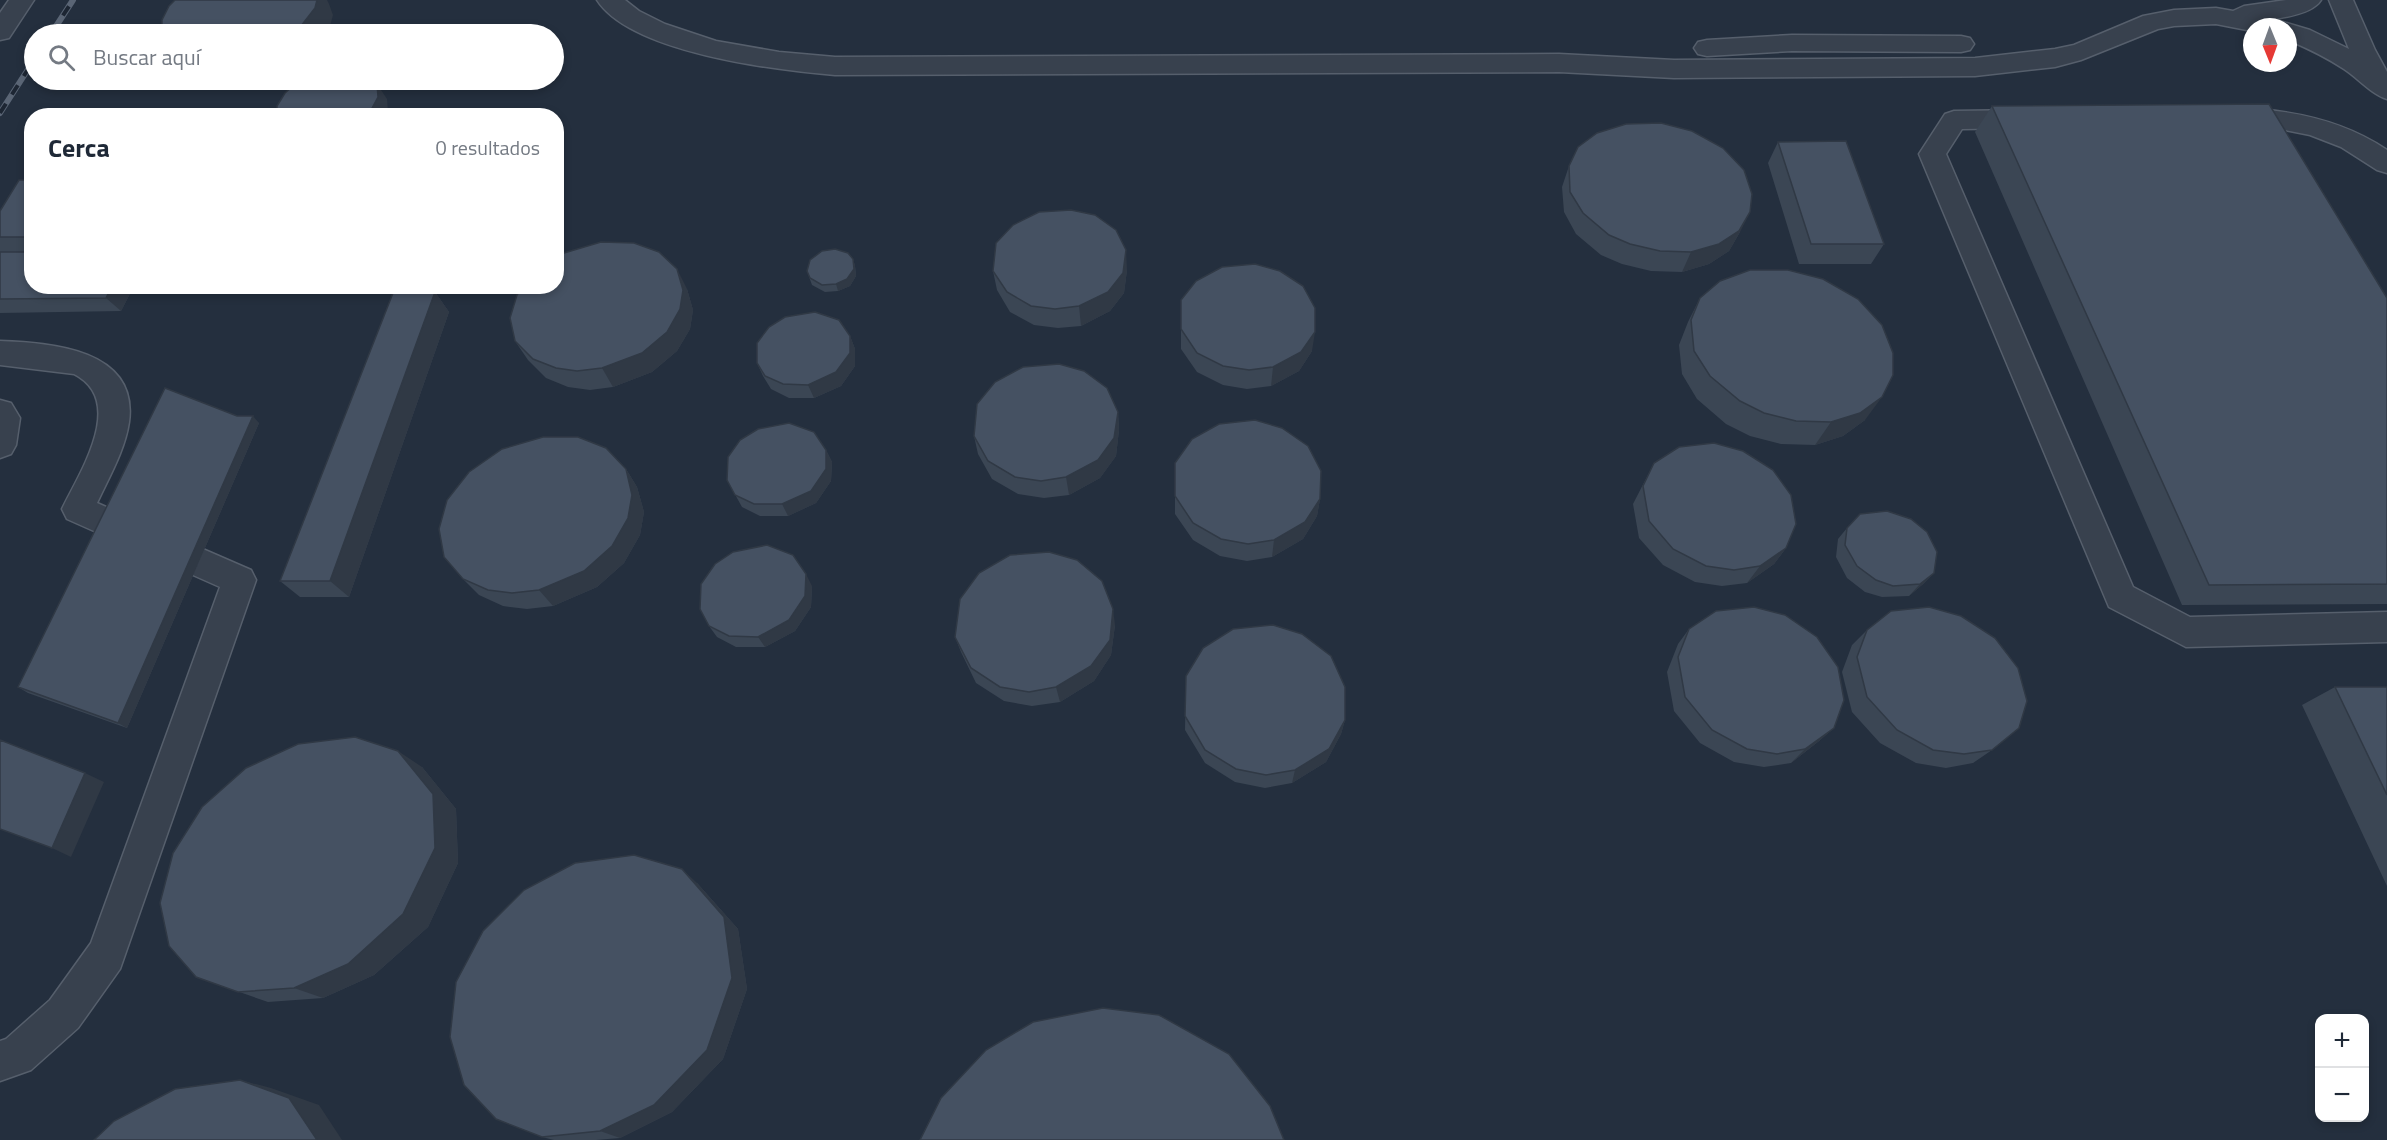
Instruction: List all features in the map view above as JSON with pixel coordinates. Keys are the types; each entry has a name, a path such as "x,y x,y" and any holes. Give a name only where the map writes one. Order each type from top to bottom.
{"street":[{"path":"0,33 22,0"},
{"path":"609,0 622,11 650,26 693,43 772,61 835,66 1559,63 1674,69 1976,66 2072,54 2152,22 2174,18 2271,12 2298,6 2309,0"},
{"path":"2341,0 2362,50 2383,87"},
{"path":"2216,16 2243,21"},
{"path":"2297,35 2342,56 2383,87"},
{"path":"2204,118 2288,119 2339,135 2387,163"},
{"path":"2049,119 1954,120 1932,154 2121,597 2186,632 2387,627"},
{"path":"0,353 53,358 86,365 106,380 114,405 112,432 78,509 239,580 106,955 64,1014 16,1056 0,1061"},
{"path":"0,412 5,418 0,445"}],"building":[{"path":"175,0 317,0 315,8 303,24 162,24 169,6"},
{"path":"288,90 377,90 378,97 372,108 277,108"},
{"path":"2269,104 2387,298 2387,584 2209,585 1992,106"},
{"path":"1661,123 1692,131 1723,148 1744,170 1752,194 1750,212 1739,231 1719,244 1691,252 1660,251 1630,244 1609,235 1583,213 1570,192 1569,166 1578,147 1597,133 1626,124"},
{"path":"1846,141 1884,244 1811,244 1778,142"},
{"path":"19,180 24,180 24,237 0,237 0,211"},
{"path":"1071,210 1095,215 1116,230 1126,250 1123,273 1108,292 1079,306 1055,309 1031,306 1007,292 993,271 996,243 1013,225 1039,212"},
{"path":"601,242 634,243 659,252 677,269 683,290 680,309 667,332 642,353 602,368 577,371 556,368 533,359 515,341 510,318 518,294 564,294 564,253"},
{"path":"835,249 848,253 853,259 854,269 847,279 836,284 822,285 810,278 807,271 810,260 822,251"},
{"path":"0,252 24,252 24,294 108,294 106,298 0,299"},
{"path":"1255,264 1280,271 1303,286 1315,308 1315,332 1301,352 1273,367 1249,370 1223,366 1197,353 1181,329 1181,300 1196,281 1222,267"},
{"path":"1750,270 1788,270 1823,279 1858,299 1882,325 1893,353 1893,375 1882,397 1860,413 1831,422 1796,421 1764,413 1740,401 1710,376 1694,351 1691,320 1700,298 1720,281"},
{"path":"393,294 434,294 330,581 280,581"},
{"path":"815,312 839,320 850,336 850,353 836,372 808,385 783,384 765,376 757,363 757,343 769,327 785,317"},
{"path":"1059,364 1084,371 1107,388 1118,412 1114,438 1098,460 1066,477 1041,481 1015,477 988,461 974,436 977,404 995,382 1023,367"},
{"path":"165,388 237,416 253,416 118,723 18,687"},
{"path":"1255,420 1282,428 1308,446 1321,471 1320,499 1305,522 1274,540 1248,544 1221,539 1193,523 1175,496 1175,463 1192,439 1219,424"},
{"path":"789,423 814,432 826,450 826,469 811,491 782,504 754,504 735,495 727,480 728,457 740,440 758,429"},
{"path":"543,437 578,437 606,448 626,469 632,495 628,518 612,546 584,571 539,590 512,593 488,590 463,579 444,557 439,529 447,500 469,472 502,449"},
{"path":"1714,443 1743,451 1773,470 1791,495 1796,524 1786,548 1760,566 1734,570 1706,566 1673,549 1649,521 1643,486 1654,463 1679,447"},
{"path":"1887,511 1911,519 1927,532 1937,552 1934,573 1920,584 1893,586 1876,580 1857,566 1845,545 1847,528 1860,514"},
{"path":"767,545 793,555 806,574 805,596 789,620 758,637 729,636 709,626 700,609 701,584 715,564 733,552"},
{"path":"1049,552 1077,560 1102,581 1113,609 1110,640 1091,666 1056,687 1029,692 1000,687 971,668 955,637 960,599 979,573 1010,555"},
{"path":"1754,607 1785,615 1817,637 1838,667 1844,700 1834,728 1805,749 1777,754 1747,749 1712,730 1685,697 1678,657 1689,629 1716,611"},
{"path":"1929,607 1961,616 1995,638 2018,668 2027,701 2019,728 1992,750 1964,754 1933,750 1897,730 1867,697 1857,657 1867,630 1891,611"},
{"path":"1273,625 1302,634 1331,656 1345,687 1345,720 1329,749 1295,770 1266,775 1236,769 1205,750 1185,716 1186,676 1203,648 1233,629"},
{"path":"2335,687 2387,687 2387,795"},
{"path":"355,737 398,751 433,794 435,848 403,914 348,964 294,988 238,992 196,977 169,946 160,903 173,853 202,807 246,768 298,744"},
{"path":"0,740 85,773 52,848 0,829"},
{"path":"634,855 682,869 724,917 732,978 707,1050 654,1105 600,1131 542,1137 496,1119 464,1085 450,1037 456,982 483,931 524,890 575,863"},
{"path":"1103,1008 1159,1015 1229,1054 1270,1106 1284,1140 920,1140 941,1098 986,1050 1033,1022"},
{"path":"240,1080 289,1098 317,1140 94,1140 114,1121 175,1089"}],"railway":[{"path":"57,24 73,0"},
{"path":"0,113 24,76"}]}
